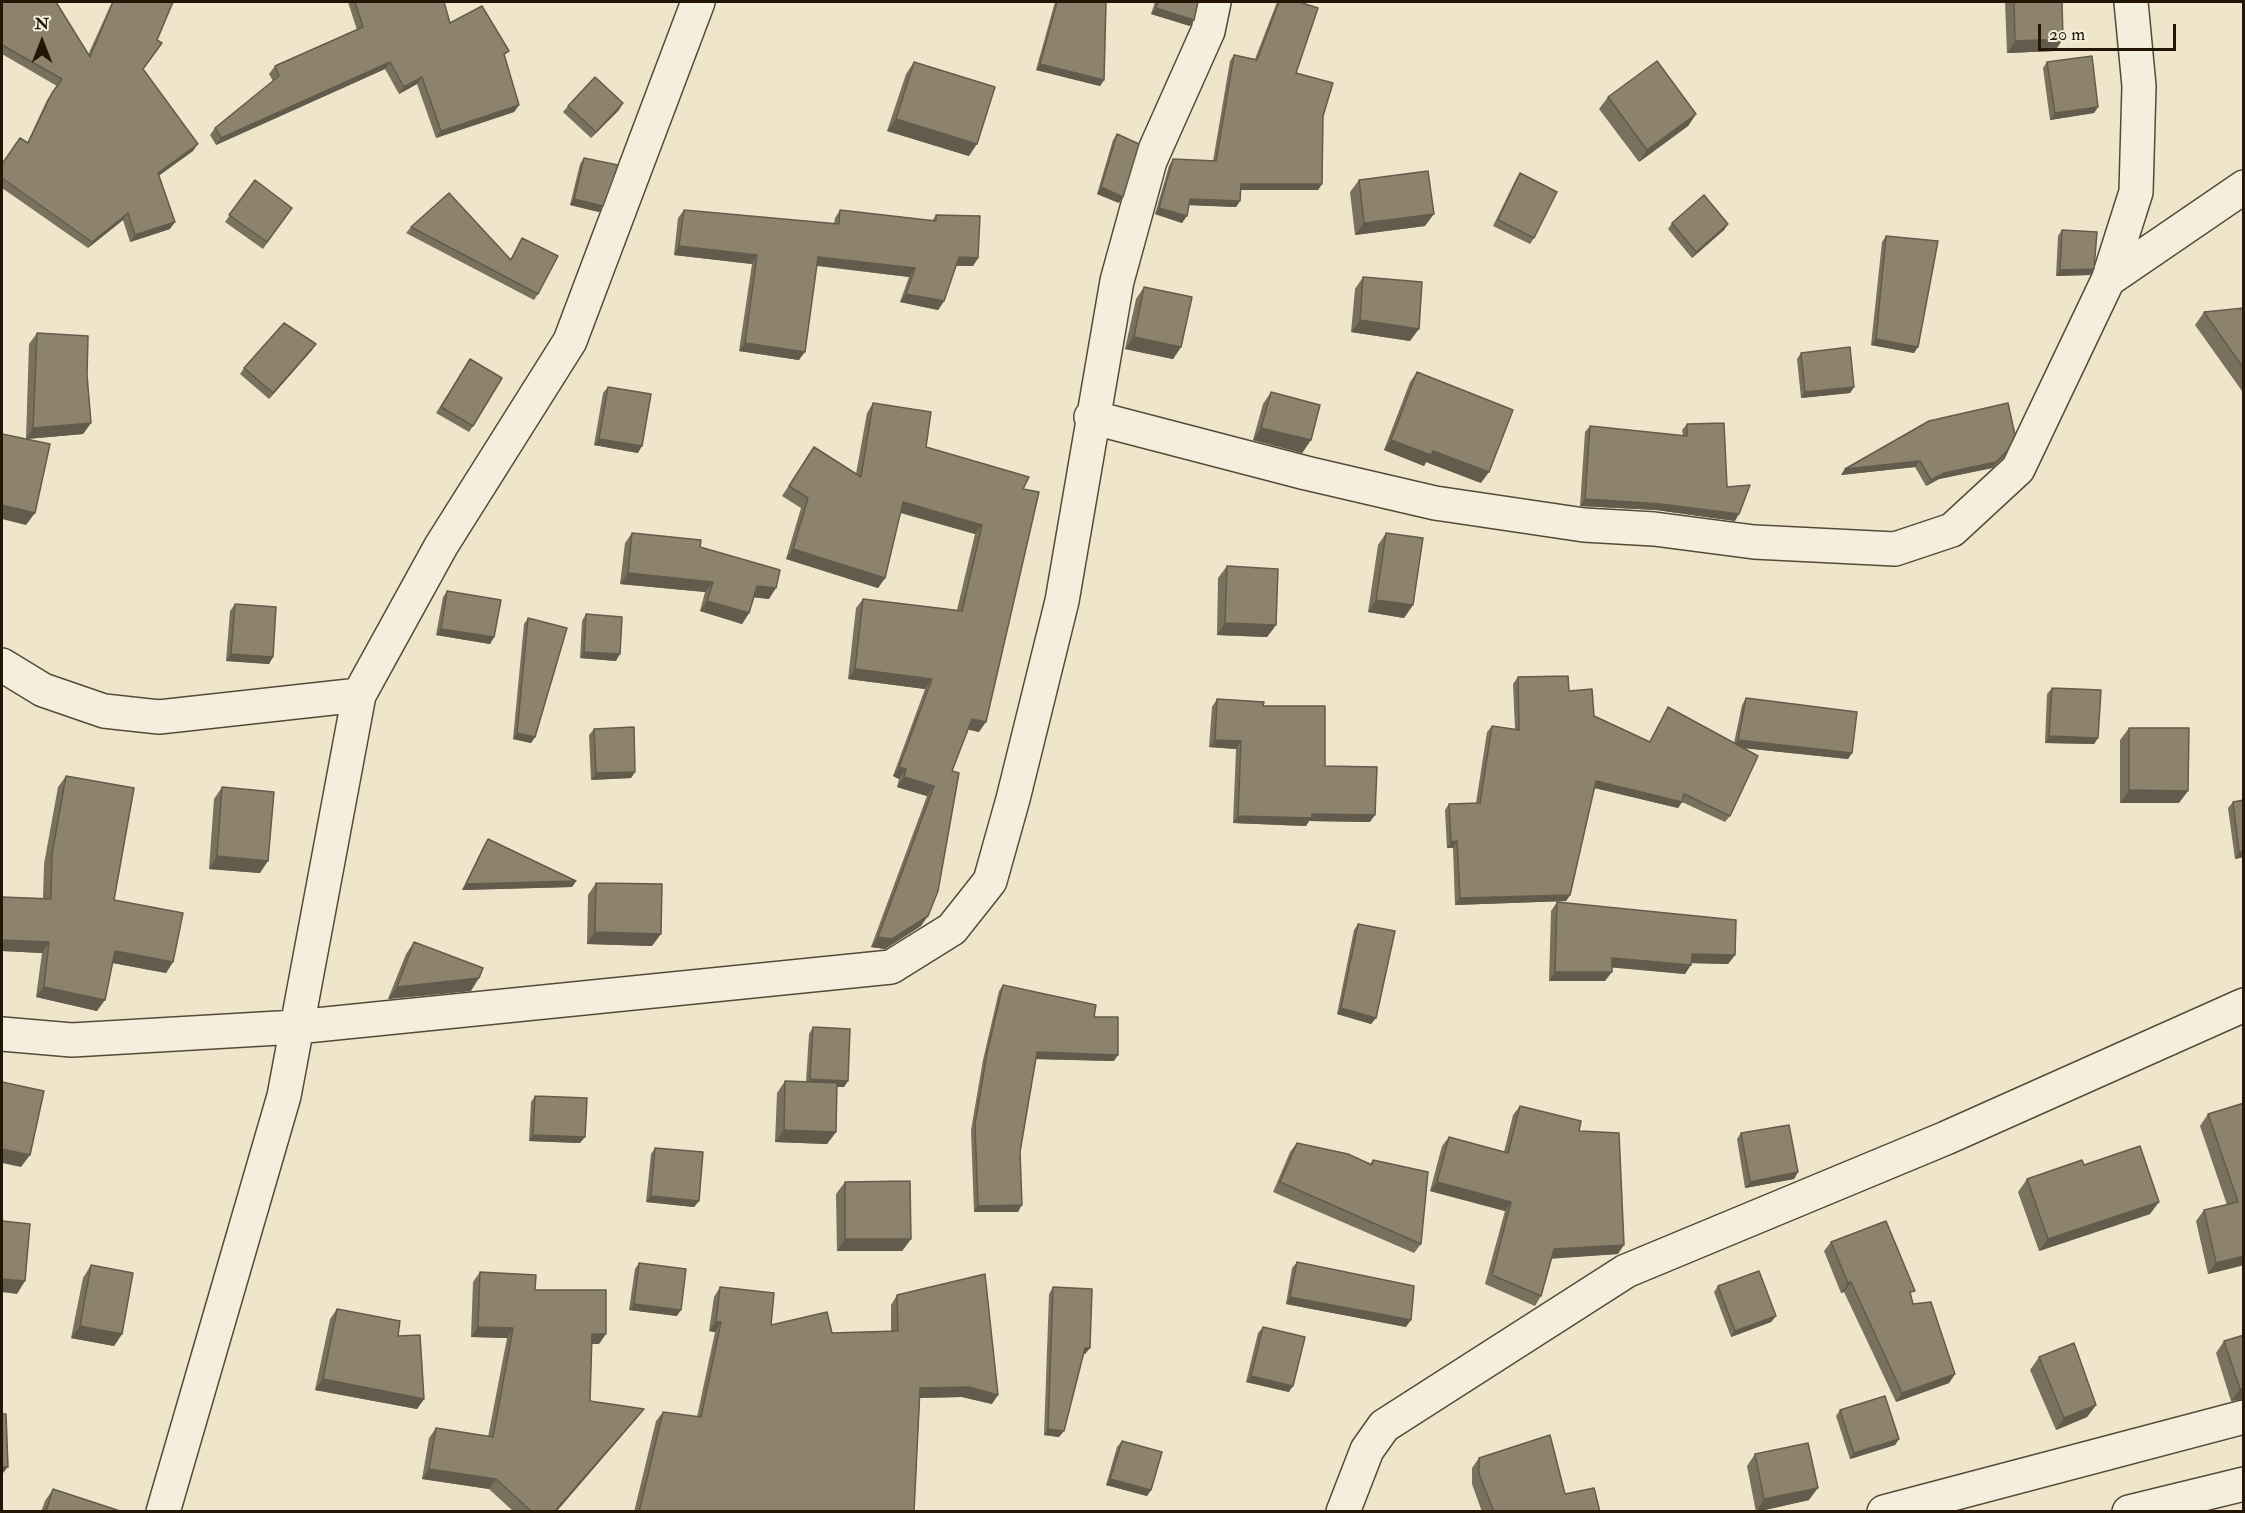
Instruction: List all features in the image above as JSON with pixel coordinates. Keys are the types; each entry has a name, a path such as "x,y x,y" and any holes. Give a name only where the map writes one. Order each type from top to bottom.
{"street":[{"path":"163,1512 284,1096 359,695 441,546 570,341 698,2"},
{"path":"2,1034 72,1040 296,1027 891,967 952,929 990,881 1013,800 1062,602 1091,417 1116,281 1150,161 1208,31 1214,2"},
{"path":"1091,417 1306,473 1435,503 1584,525 1654,529 1754,542 1895,549 1952,530 2018,469 2108,280 2136,192 2139,86 2130,2"},
{"path":"2108,280 2244,187"},
{"path":"2,665 42,690 104,711 159,717 359,695"},
{"path":"1343,1512 1367,1450 1384,1426 1626,1271 1946,1138 2244,1005"},
{"path":"1884,1512 2244,1417"},
{"path":"2129,1512 2244,1484"}],"building":[{"path":"2,2 56,2 90,57 113,2 173,2 157,40 162,43 143,69 198,144 158,173 175,222 135,235 128,213 92,242 2,178 2,164 20,138 28,143 52,93 62,79 2,45"},
{"path":"355,2 444,2 450,23 482,6 509,51 504,54 519,105 441,131 422,77 404,87 390,62 221,138 215,128 279,76 275,66 363,27"},
{"path":"1057,2 1106,2 1104,80 1040,64"},
{"path":"1158,2 1198,2 1194,20 1156,8"},
{"path":"1279,2 1299,2 1318,8 1296,73 1333,83 1323,116 1322,184 1241,184 1240,201 1190,199 1187,216 1159,208 1173,159 1216,161 1234,55 1257,60"},
{"path":"2014,2 2062,2 2063,39 2015,41"},
{"path":"2092,56 2098,107 2055,113 2047,62"},
{"path":"1657,61 1696,114 1647,150 1608,97"},
{"path":"914,62 995,87 977,144 896,119"},
{"path":"595,77 623,103 596,132 568,106"},
{"path":"1117,134 1139,144 1123,197 1101,187"},
{"path":"584,158 618,165 603,206 574,199"},
{"path":"1428,171 1434,214 1364,223 1359,180"},
{"path":"1520,173 1557,192 1534,238 1498,220"},
{"path":"255,180 292,208 267,242 229,215"},
{"path":"449,193 511,260 522,238 558,256 538,294 411,227"},
{"path":"1704,195 1728,224 1696,252 1672,223"},
{"path":"684,210 839,224 840,210 936,221 936,215 980,216 978,258 959,257 944,301 906,294 915,268 818,257 805,352 745,343 757,255 679,246"},
{"path":"2062,230 2097,232 2094,269 2060,270"},
{"path":"1886,236 1938,241 1918,347 1876,339"},
{"path":"1363,277 1422,282 1419,329 1360,320"},
{"path":"1144,287 1192,297 1181,347 1134,337"},
{"path":"2244,308 2244,369 2204,312"},
{"path":"284,323 316,344 273,393 244,368"},
{"path":"37,333 88,336 87,375 91,423 33,428"},
{"path":"1850,347 1854,387 1805,392 1801,353"},
{"path":"470,359 502,378 473,426 441,407"},
{"path":"1417,372 1513,410 1489,472 1433,451 1431,455 1391,440"},
{"path":"608,387 651,394 642,446 599,439"},
{"path":"1271,392 1320,405 1311,440 1261,428"},
{"path":"873,403 931,412 926,447 1029,477 1023,489 1039,492 986,722 972,719 952,771 959,773 938,891 928,916 892,939 878,937 934,786 904,777 906,769 899,767 932,679 855,669 863,599 962,611 982,525 903,502 885,578 793,549 808,498 789,486 814,447 861,477"},
{"path":"2008,403 2015,435 2007,451 1996,462 1944,473 1931,480 1920,461 1845,469 1929,421"},
{"path":"1724,423 1727,487 1750,485 1739,514 1661,504 1585,499 1590,426 1687,436 1687,424"},
{"path":"2,434 50,444 35,513 2,505"},
{"path":"632,533 701,540 700,547 780,570 776,588 757,586 749,613 707,601 713,582 628,573"},
{"path":"1386,533 1423,538 1413,605 1376,600"},
{"path":"1227,566 1278,569 1276,625 1225,623"},
{"path":"447,591 501,600 494,637 441,629"},
{"path":"235,604 276,607 273,657 231,654"},
{"path":"586,614 622,617 620,654 584,652"},
{"path":"528,618 567,628 535,737 517,733"},
{"path":"1568,676 1569,691 1592,689 1594,716 1650,742 1668,707 1758,756 1730,816 1684,794 1682,802 1596,781 1570,895 1460,898 1457,841 1451,842 1449,804 1480,803 1492,726 1519,730 1518,677"},
{"path":"2052,688 2101,690 2098,738 2049,736"},
{"path":"1746,698 1857,712 1852,753 1738,740"},
{"path":"1217,699 1264,702 1263,706 1325,706 1325,766 1377,767 1375,815 1312,814 1312,818 1238,816 1241,741 1215,740"},
{"path":"634,727 635,772 596,773 594,729"},
{"path":"2129,728 2189,728 2188,791 2129,790"},
{"path":"66,776 134,788 114,900 183,913 173,962 115,951 105,1000 44,987 49,942 2,940 2,897 51,899 52,854"},
{"path":"222,787 274,792 268,861 217,856"},
{"path":"2244,800 2244,852 2239,852 2233,802"},
{"path":"488,839 576,881 466,884"},
{"path":"596,883 662,884 661,934 595,932"},
{"path":"1557,902 1736,920 1735,955 1692,954 1691,965 1612,958 1612,972 1555,972"},
{"path":"1358,924 1395,931 1376,1018 1341,1008"},
{"path":"414,942 483,968 479,978 397,987"},
{"path":"1003,985 1096,1005 1094,1017 1118,1017 1118,1055 1037,1052 1020,1152 1022,1205 978,1206 975,1124 987,1053"},
{"path":"813,1027 850,1029 848,1081 810,1079"},
{"path":"785,1081 837,1083 836,1132 784,1130"},
{"path":"2,1082 44,1091 30,1155 2,1149"},
{"path":"535,1096 587,1098 585,1137 533,1135"},
{"path":"2244,1103 2244,1256 2216,1263 2204,1210 2238,1202 2208,1114"},
{"path":"1520,1106 1581,1121 1579,1131 1619,1133 1624,1245 1554,1249 1541,1296 1492,1275 1511,1202 1437,1182 1449,1137 1508,1153"},
{"path":"1789,1125 1798,1172 1750,1182 1741,1133"},
{"path":"1297,1143 1348,1154 1372,1165 1373,1160 1428,1172 1421,1244 1280,1182"},
{"path":"2140,1146 2159,1202 2048,1239 2027,1179 2082,1160 2084,1165"},
{"path":"655,1148 703,1152 699,1201 651,1196"},
{"path":"910,1181 911,1239 845,1239 845,1182"},
{"path":"2,1221 30,1224 25,1281 2,1279"},
{"path":"1886,1221 1915,1291 1910,1292 1913,1304 1931,1302 1955,1374 1902,1393 1851,1282 1848,1283 1831,1242"},
{"path":"1297,1262 1414,1286 1411,1320 1290,1297"},
{"path":"639,1263 686,1269 681,1310 634,1304"},
{"path":"91,1265 133,1273 122,1334 80,1326"},
{"path":"1759,1271 1776,1316 1735,1331 1718,1286"},
{"path":"480,1272 536,1275 535,1290 606,1290 606,1334 592,1334 590,1401 644,1409 554,1512 532,1512 496,1479 429,1469 436,1428 493,1437 513,1328 478,1327"},
{"path":"985,1274 998,1395 969,1387 920,1388 914,1512 639,1512 663,1412 701,1417 721,1322 716,1322 720,1287 774,1293 771,1325 827,1312 832,1333 898,1331 897,1295"},
{"path":"1053,1287 1092,1289 1090,1348 1085,1348 1064,1431 1048,1429"},
{"path":"337,1309 400,1321 398,1336 420,1335 424,1399 323,1379"},
{"path":"1263,1327 1305,1337 1293,1386 1251,1376"},
{"path":"2244,1335 2244,1388 2240,1389 2224,1341"},
{"path":"2074,1343 2096,1405 2064,1418 2039,1357"},
{"path":"1885,1396 1899,1439 1854,1453 1840,1410"},
{"path":"2,1414 6,1414 8,1467 2,1467"},
{"path":"1550,1435 1565,1494 1594,1488 1600,1512 1494,1512 1479,1474 1479,1458"},
{"path":"1122,1441 1162,1452 1151,1490 1110,1479"},
{"path":"1808,1443 1818,1488 1764,1499 1755,1454"},
{"path":"53,1489 123,1512 46,1512"}]}
